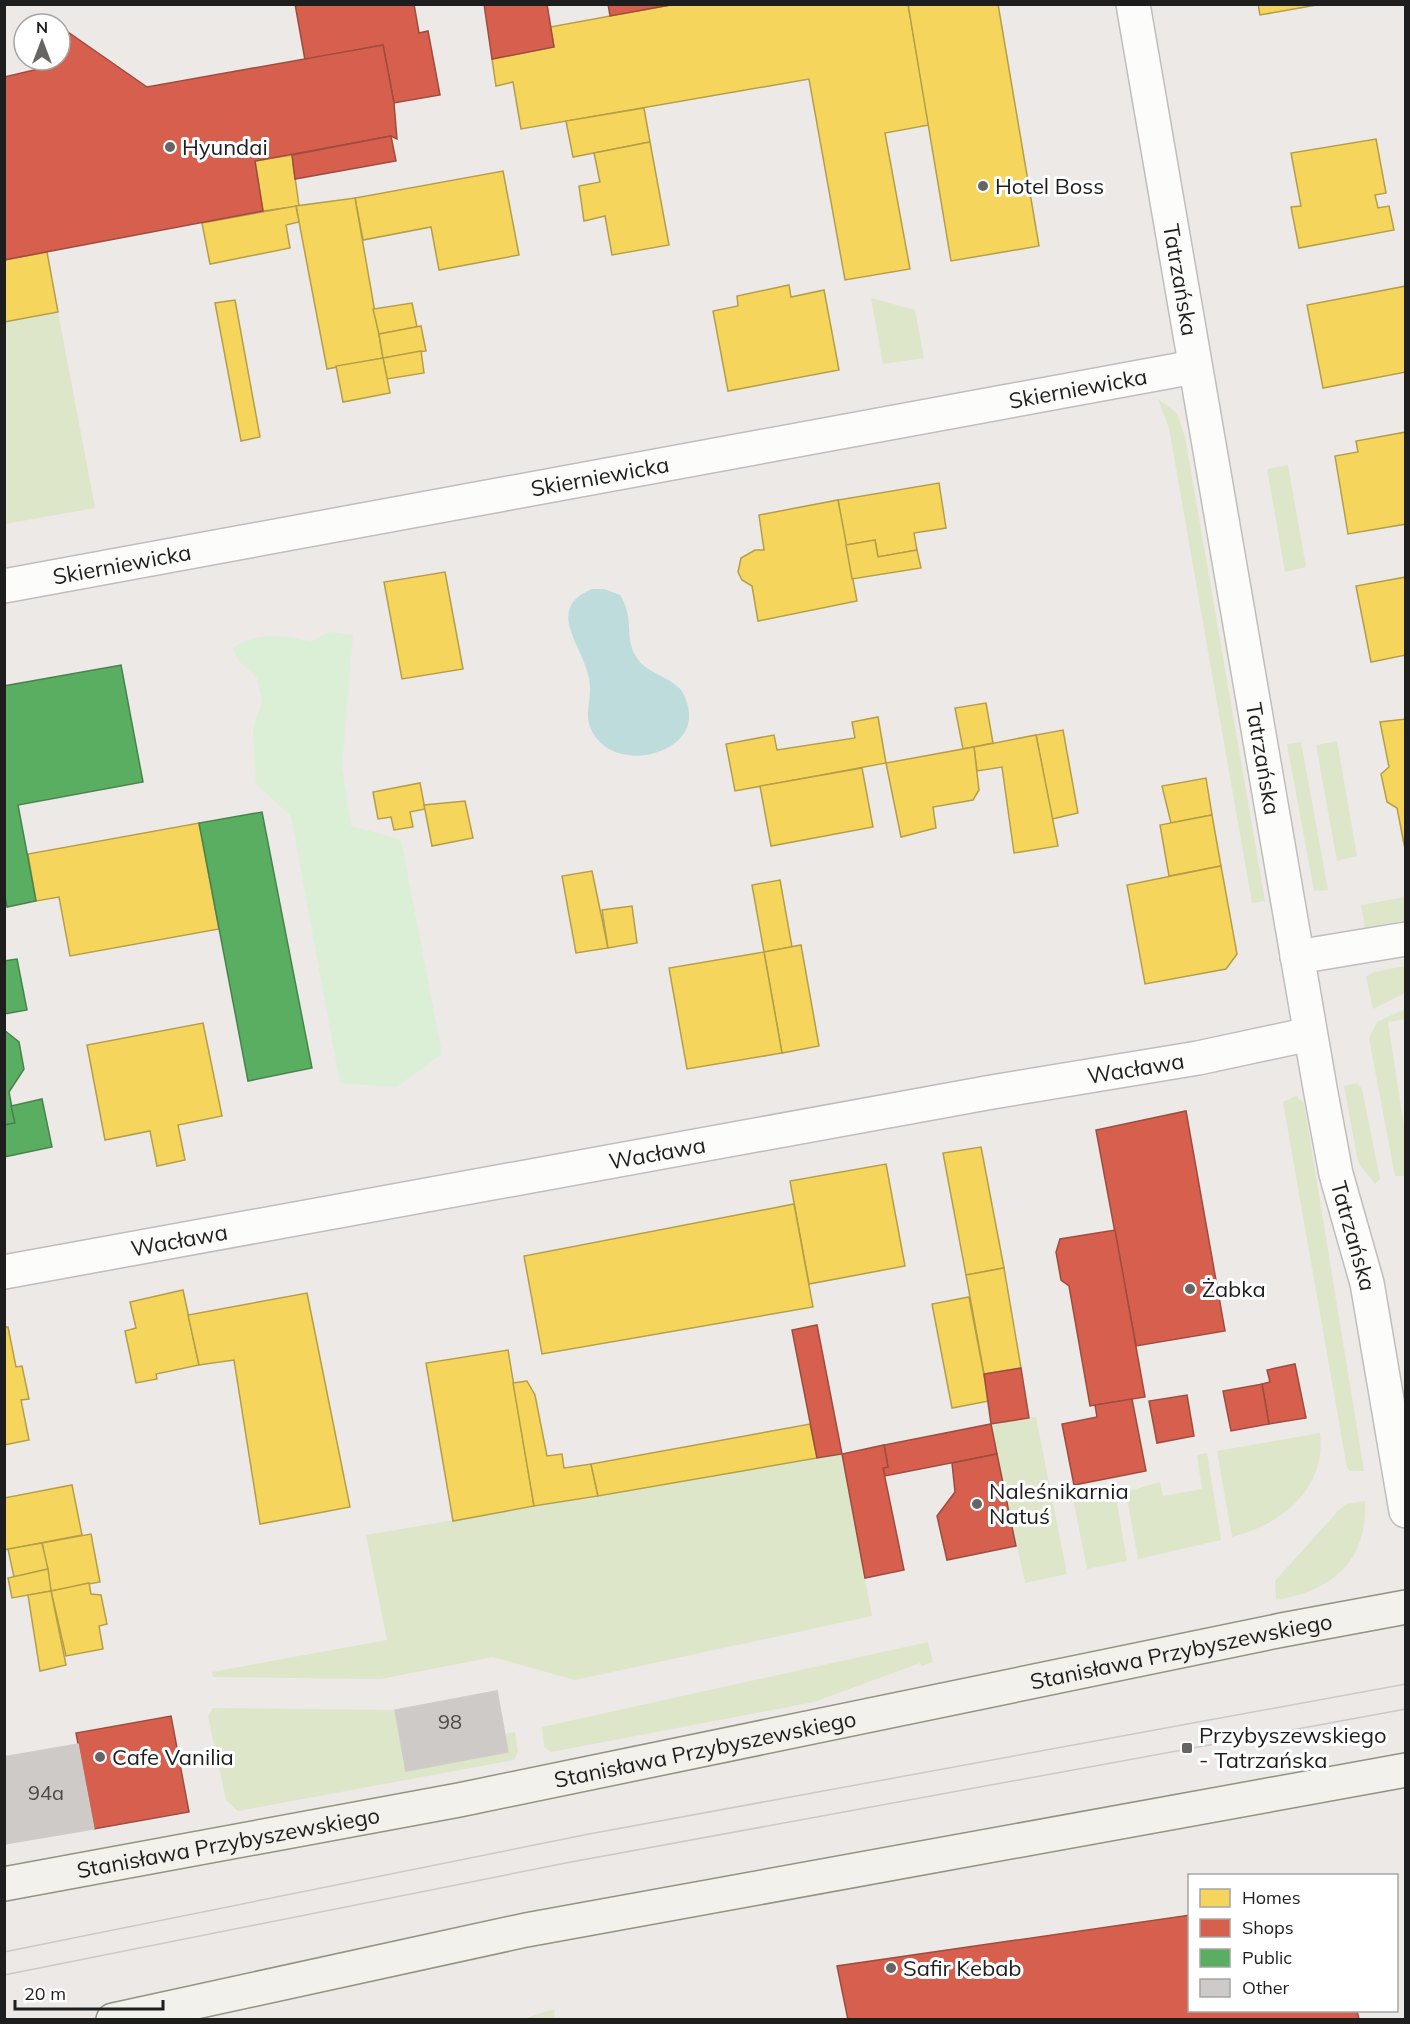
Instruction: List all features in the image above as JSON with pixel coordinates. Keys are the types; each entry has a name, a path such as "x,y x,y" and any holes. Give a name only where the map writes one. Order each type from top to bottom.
{"main road":[{"name":"Stanisława Przybyszewskiego","path":"4,1884 459,1800 1282,1630 1406,1607"},
{"path":"113,2019 526,1930 1406,1770"}],"street":[{"name":"Tatrzańska","path":"1132,4 1310,1034 1336,1174 1367,1283 1406,1512"},
{"name":"Skierniewicka","path":"4,586 1194,367"},
{"path":"1297,957 1406,939"},
{"name":"Wacława","path":"4,1272 992,1092 1198,1058 1310,1034"}],"green space":[{"path":"871,298 915,310 924,358 883,364"},
{"path":"58,312 95,508 5,524 5,322"},
{"path":"1158,399 1177,413 1185,437 1265,901 1252,903 1169,428"},
{"path":"1288,465 1306,567 1285,572 1267,469"},
{"path":"329,632 353,635 342,767 351,826 401,840 442,1054 396,1087 340,1083 291,816 256,784 253,729 262,702 257,678 236,658 233,647 253,639 271,636 310,642"},
{"path":"1337,741 1357,856 1337,861 1316,745"},
{"path":"1301,742 1328,890 1314,891 1287,744"},
{"path":"1405,897 1405,920 1365,928 1361,905"},
{"path":"1405,966 1405,993 1373,1009 1366,977 1374,972"},
{"path":"1405,1009 1405,1019 1388,1022 1405,1133 1405,1176 1395,1176 1369,1038 1377,1022"},
{"path":"1357,1083 1362,1089 1380,1179 1375,1184 1358,1162 1344,1086"},
{"path":"1296,1096 1304,1103 1364,1471 1350,1471 1347,1468 1283,1102"},
{"path":"1036,1417 1067,1574 1025,1583 991,1424"},
{"path":"1320,1433 1320,1452 1316,1470 1297,1501 1268,1523 1232,1537 1217,1451"},
{"path":"1207,1453 1221,1540 1138,1559 1126,1492 1160,1482 1163,1496 1202,1489 1197,1455"},
{"path":"842,1454 872,1616 575,1680 493,1657 381,1679 213,1677 212,1672 387,1640 366,1535"},
{"path":"1115,1492 1127,1561 1087,1569 1073,1499"},
{"path":"1365,1501 1360,1541 1343,1570 1330,1581 1314,1589 1276,1600 1275,1581 1338,1511 1346,1504"},
{"path":"928,1642 933,1662 922,1666 920,1663 814,1702 551,1752 544,1747 542,1727"},
{"path":"213,1708 395,1710 406,1771 508,1752 505,1734 515,1732 518,1752 514,1760 238,1811 226,1800 208,1716"},
{"path":"554,2009 555,2019 523,2019"}],"water":[{"path":"592,589 604,589 620,595 627,612 630,640 635,655 649,669 678,687 685,696 689,713 686,729 676,742 660,751 638,756 617,753 605,746 593,734 588,718 589,678 570,629 568,617 570,607 578,597"}],"building: Homes":[{"path":"676,4 908,4 929,125 885,133 910,269 845,280 809,79 521,129 513,82 496,86 492,59 554,47 550,27"},
{"name":"Hotel Boss","path":"908,4 998,4 1039,246 951,261"},
{"path":"1258,4 1322,4 1260,15"},
{"path":"644,108 650,142 573,157 566,121"},
{"path":"1376,139 1386,193 1375,195 1378,208 1389,206 1394,230 1299,248 1291,207 1301,206 1291,153"},
{"path":"650,142 669,245 612,255 605,216 584,221 579,186 600,182 594,153"},
{"path":"292,155 299,206 263,211 255,161"},
{"path":"503,171 519,255 439,270 431,227 363,240 355,198"},
{"path":"355,198 383,358 327,369 296,206"},
{"path":"296,206 299,222 286,225 290,248 210,264 202,223"},
{"path":"47,252 58,312 4,322 4,260"},
{"path":"789,285 791,297 824,290 839,370 728,391 713,311 738,306 737,296"},
{"path":"1406,286 1406,372 1323,388 1307,305"},
{"path":"235,300 260,437 241,441 215,303"},
{"path":"412,303 417,327 379,334 373,309"},
{"path":"421,326 426,351 383,358 379,334"},
{"path":"421,351 424,373 387,379 383,358"},
{"path":"383,358 390,393 343,402 336,366"},
{"path":"1406,432 1406,524 1348,534 1335,456 1358,452 1356,441"},
{"path":"939,483 946,528 914,533 917,550 878,557 875,540 846,545 838,500"},
{"path":"838,500 857,601 758,621 752,586 742,580 738,572 741,558 755,550 764,550 759,515"},
{"path":"875,540 878,557 917,550 921,568 852,579 846,545"},
{"path":"445,572 463,669 402,679 384,582"},
{"path":"1406,577 1406,655 1371,662 1356,586"},
{"path":"986,703 993,743 963,749 955,708"},
{"path":"878,717 886,763 735,791 726,744 774,735 777,750 855,738 852,722"},
{"path":"1406,719 1406,854 1397,808 1387,802 1381,774 1389,767 1380,722"},
{"path":"1063,730 1078,813 1052,819 1036,735"},
{"path":"1036,735 1058,846 1014,853 1002,767 977,771 974,747"},
{"path":"974,747 979,790 973,800 933,807 936,828 901,837 886,763"},
{"path":"862,768 873,827 771,846 760,786"},
{"path":"1206,778 1212,815 1171,823 1162,786"},
{"path":"420,783 425,809 410,812 413,827 394,830 391,817 378,819 373,792"},
{"path":"465,801 473,838 432,846 424,805"},
{"path":"1212,815 1221,866 1169,876 1160,825"},
{"path":"199,823 219,929 70,956 59,897 36,901 28,854"},
{"path":"1221,866 1237,954 1226,969 1145,984 1127,885"},
{"path":"592,871 608,948 576,953 562,876"},
{"path":"780,880 792,947 764,952 752,885"},
{"path":"632,906 637,943 608,948 602,910"},
{"path":"801,945 819,1046 782,1053 764,952"},
{"path":"764,952 782,1053 687,1069 669,968"},
{"path":"203,1023 222,1116 178,1125 185,1160 157,1166 150,1131 105,1140 87,1045"},
{"path":"981,1147 1004,1268 966,1275 943,1153"},
{"path":"886,1164 905,1266 809,1284 790,1181"},
{"path":"794,1204 813,1307 542,1354 524,1256"},
{"path":"1004,1268 1021,1368 984,1374 966,1275"},
{"path":"183,1290 199,1365 156,1374 157,1379 136,1383 125,1331 136,1328 130,1302"},
{"path":"307,1293 350,1507 260,1524 234,1360 199,1365 188,1315"},
{"path":"969,1297 989,1401 952,1408 932,1304"},
{"path":"4,1327 8,1327 16,1367 22,1366 29,1399 21,1400 29,1440 4,1445"},
{"path":"508,1350 534,1506 453,1521 426,1363"},
{"path":"527,1381 535,1395 547,1456 562,1454 564,1468 591,1464 598,1496 534,1506 513,1383"},
{"path":"810,1424 817,1458 598,1496 591,1464"},
{"path":"72,1485 82,1535 4,1550 4,1498"},
{"path":"91,1534 100,1582 51,1591 42,1543"},
{"path":"42,1543 48,1569 14,1577 8,1549"},
{"path":"48,1569 51,1591 12,1598 8,1578"},
{"path":"89,1583 91,1594 101,1595 107,1624 99,1626 103,1649 66,1656 51,1591"},
{"path":"51,1591 66,1665 40,1671 28,1595"}],"building: Shops":[{"path":"295,4 414,4 419,33 428,31 440,95 394,103 383,45 305,60"},
{"path":"484,4 547,4 554,47 492,59"},
{"path":"608,4 676,4 610,16"},
{"name":"Hyundai","path":"72,35 147,87 383,45 394,103 397,139 391,136 255,161 263,211 4,260 4,77 26,72 72,72"},
{"path":"391,136 396,161 295,179 292,155"},
{"path":"1186,1111 1225,1331 1136,1346 1096,1130"},
{"path":"1115,1230 1145,1397 1090,1406 1069,1286 1061,1280 1056,1252 1060,1239"},
{"path":"817,1325 842,1454 817,1458 792,1330"},
{"path":"1295,1364 1306,1418 1269,1424 1262,1384 1270,1382 1267,1370"},
{"path":"1021,1368 1029,1418 991,1424 984,1374"},
{"path":"1262,1384 1269,1424 1231,1431 1223,1391"},
{"path":"1187,1395 1194,1436 1157,1443 1149,1401"},
{"path":"1132,1399 1146,1471 1074,1485 1062,1424 1097,1417 1095,1405"},
{"path":"991,1424 997,1454 885,1476 883,1468 888,1467 884,1445"},
{"path":"884,1445 888,1467 883,1468 904,1570 865,1578 842,1454"},
{"name":"Naleśnikarnia Natuś","path":"997,1454 1016,1546 947,1560 937,1516 955,1492 952,1463"},
{"path":"171,1716 189,1812 94,1829 76,1733"},
{"path":"1188,1915 1188,2012 1357,2012 1359,2020 848,2020 837,1966"}],"building: Public":[{"path":"121,665 143,782 18,805 36,901 7,907 4,892 4,686"},
{"path":"262,812 312,1068 248,1081 199,823"},
{"path":"17,959 27,1010 4,1014 4,961"},
{"path":"4,1030 19,1042 24,1069 9,1092 15,1123 4,1125"},
{"path":"42,1099 52,1147 4,1157 4,1125 15,1123 11,1106"}],"building: Other":[{"path":"497,1691 508,1752 406,1771 395,1710"},
{"path":"78,1744 94,1829 4,1844 4,1757"}],"tram line":[{"path":"4,1952 589,1834 1406,1684"},
{"path":"4,1975 571,1862 1406,1709"}],"place":[{"name":"Hyundai","path":"170,147"},
{"name":"Hotel Boss","path":"983,186"},
{"name":"Żabka","path":"1190,1289"},
{"name":"Naleśnikarnia Natuś","path":"977,1504"},
{"name":"Przybyszewskiego - Tatrzańska","path":"1187,1748"},
{"name":"Cafe Vanilia","path":"100,1757"},
{"name":"Safir Kebab","path":"891,1968"}]}
